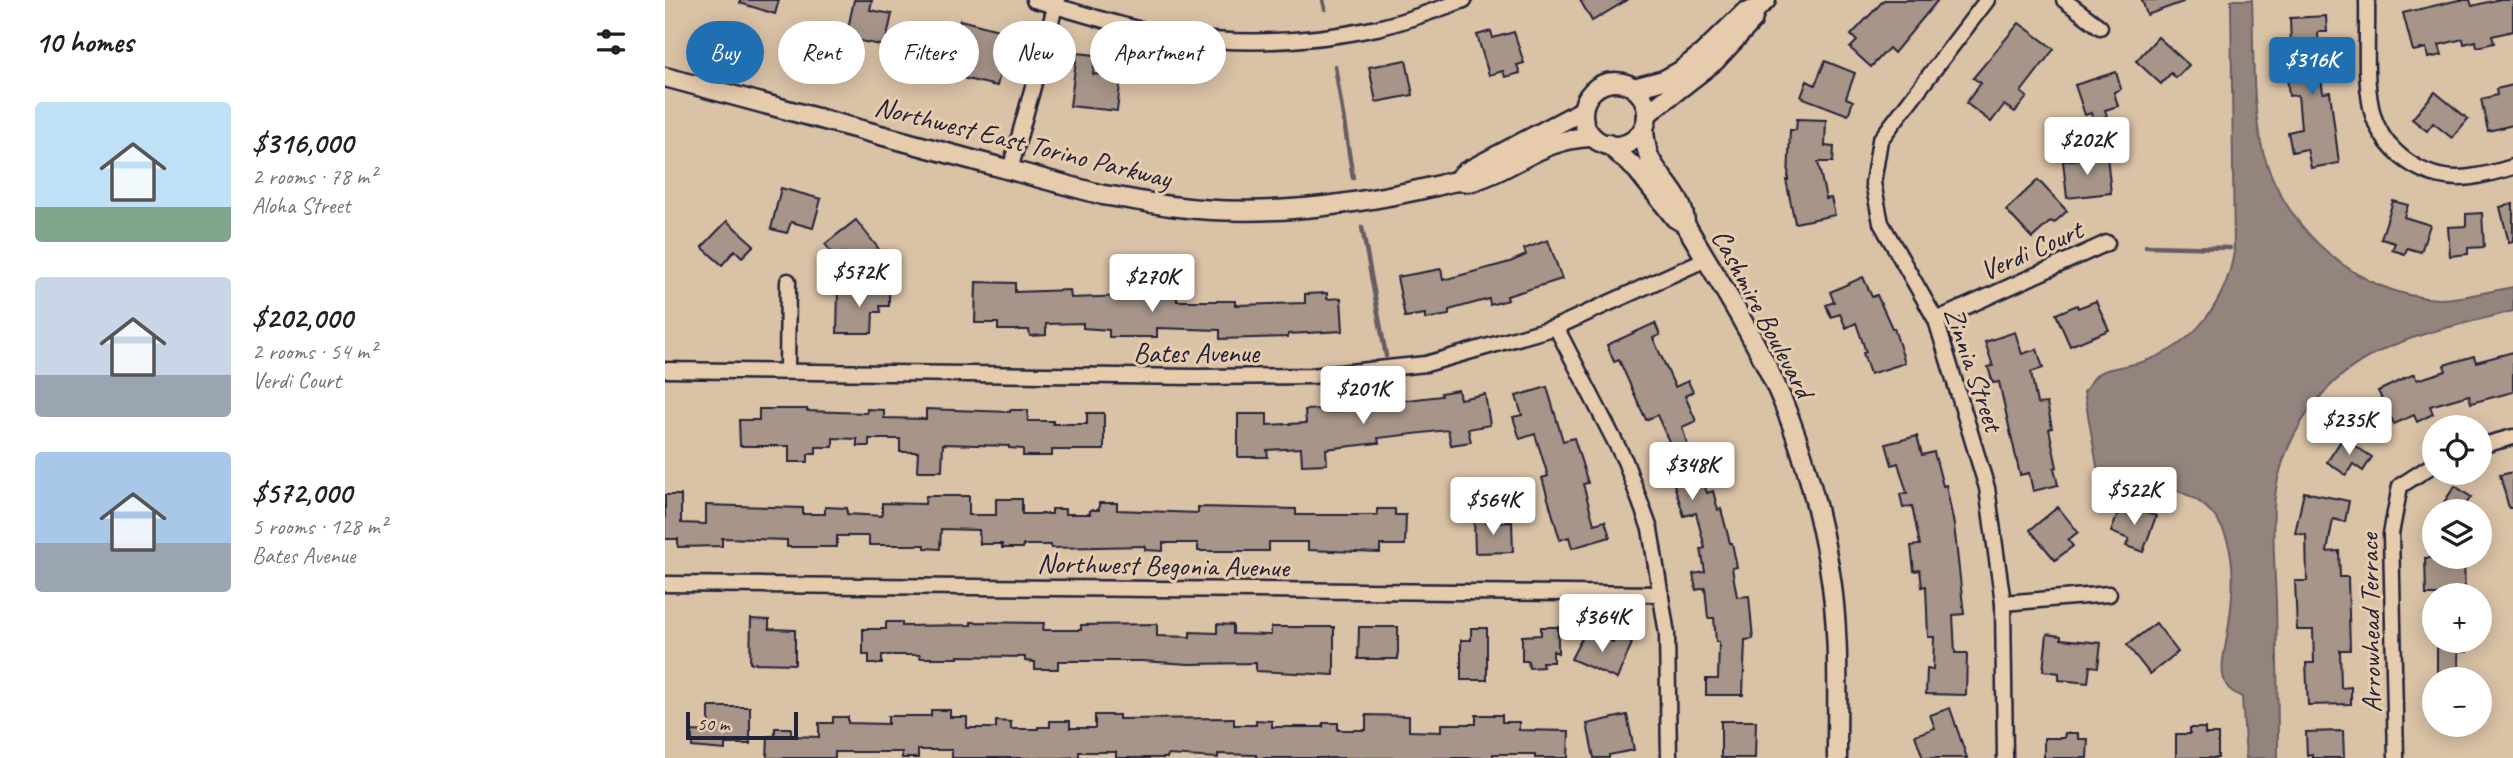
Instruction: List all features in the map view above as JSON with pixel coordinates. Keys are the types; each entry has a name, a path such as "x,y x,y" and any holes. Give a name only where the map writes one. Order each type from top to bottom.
{"street":[{"path":"1034,0 1056,3 1129,27 1179,37 1215,40 1292,40 1380,27 1464,0"},
{"name":"Zinnia Street","path":"1987,0 1880,140 1873,183 1881,223 1936,320 1987,488 2003,603 2005,758"},
{"path":"2064,0 2100,27"},
{"path":"2367,0 2371,108 2381,134 2397,155 2420,170 2444,176 2471,177 2513,167"},
{"path":"1010,170 1056,3"},
{"path":"1761,5 1752,21 1715,61 1645,123 1629,144 1599,141 1586,131 1582,111 1588,95 1602,83 1615,82 1634,88 1664,80 1690,64 1745,12 1761,5"},
{"name":"Northwest East Torino Parkway","path":"665,77 1103,195 1173,206 1220,209 1320,207 1382,198 1456,181 1469,183 1560,141 1599,141"},
{"path":"1634,88 1644,103 1645,123"},
{"name":"Northwest East Torino Parkway","path":"1456,181 1464,173 1582,111"},
{"name":"Cashmire Boulevard","path":"1645,123 1646,148 1651,160 1685,213 1685,223 1767,368 1793,426 1829,567 1837,646 1837,758"},
{"name":"Cashmire Boulevard","path":"1599,141 1637,170 1675,218 1685,223"},
{"name":"Verdi Court","path":"1936,320 2107,243"},
{"name":"Bates Avenue","path":"665,370 1196,377 1311,376 1426,364 1556,327 1706,259"},
{"path":"787,370 788,281"},
{"path":"1556,327 1625,461 1650,529 1661,594 1669,674 1669,758"},
{"path":"2492,443 2513,437"},
{"name":"Arrowhead Terrace","path":"2396,758 2391,534 2400,486 2422,472"},
{"name":"Northwest Begonia Avenue","path":"665,584 1661,594"},
{"path":"2003,603 2109,594"}],"shaded area":[{"path":"2231,0 2252,0 2255,99 2264,155 2289,209 2308,233 2329,254 2354,272 2381,286 2409,295 2448,299 2513,287 2513,311 2405,341 2351,368 2317,400 2292,440 2277,484 2273,519 2278,758 2246,758 2242,697 2229,688 2223,675 2232,593 2230,550 2224,531 2213,514 2197,500 2175,490 2147,485 2100,483 2084,392 2101,372 2148,360 2181,343 2206,318 2224,287 2234,252"}],"building":[{"path":"740,0 779,0 775,14 740,3"},
{"path":"854,0 872,0 870,10 892,14 890,21 879,21 879,45 865,42 865,21 850,21"},
{"path":"1580,0 1627,0 1592,21"},
{"path":"1884,0 1938,0 1894,53 1889,48 1871,67 1850,48 1857,41 1851,35"},
{"path":"2142,0 2183,0 2183,2 2147,15"},
{"path":"2470,0 2472,6 2496,0 2513,0 2513,31 2492,36 2494,43 2477,47 2476,41 2464,44 2463,39 2439,45 2442,55 2428,58 2426,48 2413,51 2403,13"},
{"path":"2326,16 2327,32 2318,32 2320,72 2323,93 2330,92 2339,163 2311,168 2307,149 2292,152 2288,132 2301,129 2298,95 2289,96 2287,76 2303,74 2301,45 2291,45 2290,18"},
{"path":"2019,23 2054,49 2021,92 2027,97 2015,112 2004,105 1991,122 1966,103 1981,83 1973,78"},
{"path":"979,25 993,29 993,84 997,86 979,82"},
{"path":"1491,31 1493,38 1514,32 1524,63 1517,65 1520,73 1505,77 1503,71 1489,75 1477,35"},
{"path":"2158,37 2189,65 2176,78 2171,73 2161,84 2136,61"},
{"path":"1077,53 1090,54 1090,84 1120,84 1117,111 1070,106 1073,84 1076,84"},
{"path":"1406,60 1413,95 1376,102 1369,67"},
{"path":"1825,61 1855,73 1846,98 1853,101 1848,115 1801,97 1807,81 1815,85"},
{"path":"2116,72 2121,89 2114,92 2118,106 2105,110 2107,116 2093,120 2091,113 2085,115 2075,85"},
{"path":"2513,85 2513,125 2488,131 2481,99 2497,95 2496,89"},
{"path":"2435,92 2468,119 2452,138 2433,123 2427,131 2412,119"},
{"path":"1797,119 1826,120 1825,146 1834,147 1833,162 1818,162 1826,199 1831,198 1835,215 1795,223 1786,180 1790,130 1796,130"},
{"path":"2107,156 2111,193 2067,198 2063,161"},
{"path":"2038,180 2067,211 2032,238 2006,210"},
{"path":"781,188 821,199 813,228 791,222 787,233 771,229"},
{"path":"2393,201 2408,205 2404,217 2430,225 2421,252 2407,248 2405,254 2392,250 2395,243 2381,239"},
{"path":"2513,204 2513,242 2509,243 2500,207"},
{"path":"2482,213 2484,247 2468,248 2468,254 2450,256 2448,227 2466,226 2466,214"},
{"path":"856,220 882,253 857,272 843,253 836,258 825,244"},
{"path":"727,221 754,245 742,257 735,250 722,265 702,247"},
{"path":"1548,240 1562,279 1507,296 1508,300 1490,305 1489,299 1449,310 1449,315 1425,319 1425,314 1405,317 1397,277 1441,269 1443,280 1510,262 1526,255 1524,249"},
{"path":"1863,277 1872,297 1877,295 1894,328 1905,363 1870,374 1856,323 1846,328 1840,314 1831,317 1826,305 1834,302 1830,292"},
{"path":"976,282 1015,283 1015,292 1070,290 1071,298 1154,295 1154,288 1169,288 1169,295 1177,295 1177,301 1235,301 1235,305 1305,303 1305,294 1327,293 1327,299 1341,298 1343,331 1288,334 1288,337 1220,339 1220,330 1157,328 1157,337 1109,337 1109,330 1083,328 1083,323 1046,324 1046,335 1030,336 1029,330 998,330 998,323 975,323"},
{"path":"838,289 889,289 889,306 880,306 881,312 873,312 872,333 837,333"},
{"path":"2096,301 2109,330 2070,346 2056,314"},
{"path":"1655,323 1660,335 1653,338 1675,387 1688,381 1693,392 1685,396 1696,421 1682,427 1690,453 1694,451 1707,493 1713,491 1718,510 1721,509 1732,543 1737,567 1732,568 1737,597 1749,596 1753,639 1745,640 1743,695 1706,695 1706,679 1718,679 1719,642 1716,642 1714,618 1708,618 1705,588 1696,590 1693,574 1705,572 1701,549 1705,548 1696,513 1684,516 1663,450 1672,448 1657,415 1646,420 1619,360 1614,362 1607,345"},
{"path":"2015,332 2022,354 2037,349 2043,368 2031,372 2037,404 2047,403 2057,467 2054,468 2058,485 2033,491 2029,473 2020,475 1999,382 1993,383 1988,367 1993,366 1985,342"},
{"path":"2513,352 2513,392 2471,403 2469,395 2430,406 2433,414 2422,415 2422,420 2417,422 2414,415 2394,424 2378,391 2414,374 2417,380 2446,371 2444,365 2474,356 2476,362"},
{"path":"1547,387 1563,441 1574,438 1588,483 1583,484 1594,524 1605,521 1610,537 1572,548 1569,537 1560,540 1542,478 1548,476 1535,434 1520,439 1513,417 1522,415 1516,396"},
{"path":"1458,390 1460,399 1485,394 1490,425 1468,429 1471,442 1451,445 1448,430 1378,438 1379,443 1326,449 1327,464 1302,465 1301,448 1267,450 1268,457 1238,457 1238,414 1267,414 1267,425 1306,423 1305,410 1324,409 1324,413 1391,406 1391,402 1442,396 1441,393"},
{"path":"759,409 867,413 867,409 884,410 884,418 926,419 926,409 1010,412 1028,410 1028,421 1053,421 1053,424 1087,424 1087,413 1104,413 1104,450 1052,450 1052,456 1023,456 1023,449 1009,446 943,444 942,471 917,471 918,452 900,452 900,439 869,439 869,446 857,446 857,439 833,438 833,447 816,447 816,454 808,454 808,462 789,462 789,446 740,446 739,420 759,420"},
{"path":"1917,436 1922,455 1934,452 1943,486 1946,485 1954,525 1964,614 1953,615 1955,653 1967,653 1966,695 1926,694 1927,669 1933,670 1934,637 1928,637 1926,586 1922,587 1920,570 1914,571 1911,546 1920,545 1912,506 1903,508 1900,494 1907,493 1898,463 1892,465 1886,444"},
{"path":"2343,438 2372,457 2363,471 2353,464 2346,475 2327,462"},
{"path":"2513,472 2513,508 2509,508 2500,475"},
{"path":"2455,486 2471,497 2470,499 2446,499"},
{"path":"2304,492 2349,501 2345,522 2333,519 2327,552 2339,551 2340,577 2348,577 2350,650 2340,650 2341,688 2351,687 2351,704 2308,705 2306,663 2314,663 2313,630 2297,630 2295,581 2307,581 2306,535 2295,533"},
{"path":"665,495 681,495 681,523 706,524 706,505 803,508 803,514 825,514 825,507 847,508 847,514 882,516 882,503 925,504 926,496 969,496 969,515 996,515 996,499 1022,499 1022,514 1052,514 1052,509 1065,509 1065,514 1090,514 1090,510 1099,510 1099,503 1117,503 1117,510 1198,513 1198,507 1296,509 1296,515 1377,515 1377,509 1395,509 1395,515 1406,515 1405,545 1380,545 1380,553 1308,550 1308,542 1269,542 1269,551 1198,551 1198,543 1163,543 1163,551 1145,550 1145,546 1051,548 1051,545 1023,545 1023,548 1002,548 1002,544 980,544 979,530 941,529 940,549 925,548 925,545 869,545 869,536 837,536 837,547 787,547 787,540 722,538 722,546 678,547 678,539 665,539"},
{"path":"2121,504 2156,516 2143,552 2126,546 2129,539 2111,532"},
{"path":"2058,507 2078,532 2068,540 2073,546 2055,560 2030,530"},
{"path":"1486,518 1486,523 1512,522 1513,552 1475,553 1474,519"},
{"path":"2425,569 2464,569 2465,583 2426,583"},
{"path":"751,619 769,620 769,629 795,630 795,664 750,663"},
{"path":"886,622 902,622 902,626 971,625 971,622 1044,623 1043,630 1081,630 1081,625 1157,624 1157,636 1190,637 1190,632 1217,633 1217,624 1233,625 1233,634 1271,635 1271,627 1334,627 1334,675 1256,671 1256,663 1058,661 1058,669 1035,669 1035,662 1025,661 1025,657 920,658 920,655 882,655 882,664 869,664 869,655 863,655 863,629 886,629"},
{"path":"2156,623 2178,652 2150,674 2127,645"},
{"path":"1359,627 1398,627 1398,659 1358,659"},
{"path":"1541,627 1558,627 1558,653 1553,651 1553,662 1542,662 1543,667 1529,668 1528,661 1522,661 1522,636 1541,635"},
{"path":"1471,628 1487,628 1487,680 1461,680 1461,640 1471,640"},
{"path":"1586,630 1613,642 1616,636 1632,643 1617,679 1571,659"},
{"path":"2047,634 2061,636 2061,639 2101,643 2098,667 2090,666 2088,683 2059,680 2059,673 2043,671"},
{"path":"2437,653 2458,653 2459,667 2437,667"},
{"path":"709,707 750,707 750,744 725,744 725,750 692,747 692,731 709,732"},
{"path":"1950,708 1967,758 1923,758 1915,735 1935,728 1930,715"},
{"path":"931,710 950,710 950,717 967,717 967,728 996,728 996,721 1011,722 1011,729 1050,727 1050,721 1070,721 1070,728 1095,728 1095,715 1119,715 1119,719 1234,718 1234,725 1256,725 1256,720 1272,721 1272,727 1323,727 1323,723 1338,723 1338,730 1366,730 1366,715 1409,716 1409,731 1441,732 1441,724 1476,724 1476,715 1502,715 1502,722 1519,722 1519,730 1569,731 1568,758 1535,758 1535,754 1493,754 1493,758 1256,758 1256,755 1218,754 1218,758 1167,755 1167,758 1116,758 1116,752 1079,752 1079,757 1060,758 952,758 952,750 918,750 918,758 902,758 902,752 835,752 835,758 767,758 768,736 775,736 775,728 791,728 791,736 819,737 819,723 833,723 833,717 848,717 848,723 888,724 888,716 931,716"},
{"path":"1627,715 1634,750 1609,755 1609,758 1594,758 1587,724"},
{"path":"1721,721 1756,721 1755,758 1721,758"},
{"path":"2190,728 2205,728 2205,734 2218,734 2218,758 2176,758 2176,734 2190,734"},
{"path":"2343,731 2344,758 2312,758 2312,754 2307,755 2306,732"},
{"path":"2065,733 2078,733 2078,739 2088,739 2087,758 2044,758 2044,738 2064,738"}],"waterway":[{"path":"1323,0 1325,9"},
{"path":"1335,66 1353,178"},
{"path":"1362,227 1386,356"},
{"path":"2146,246 2230,248"}]}
